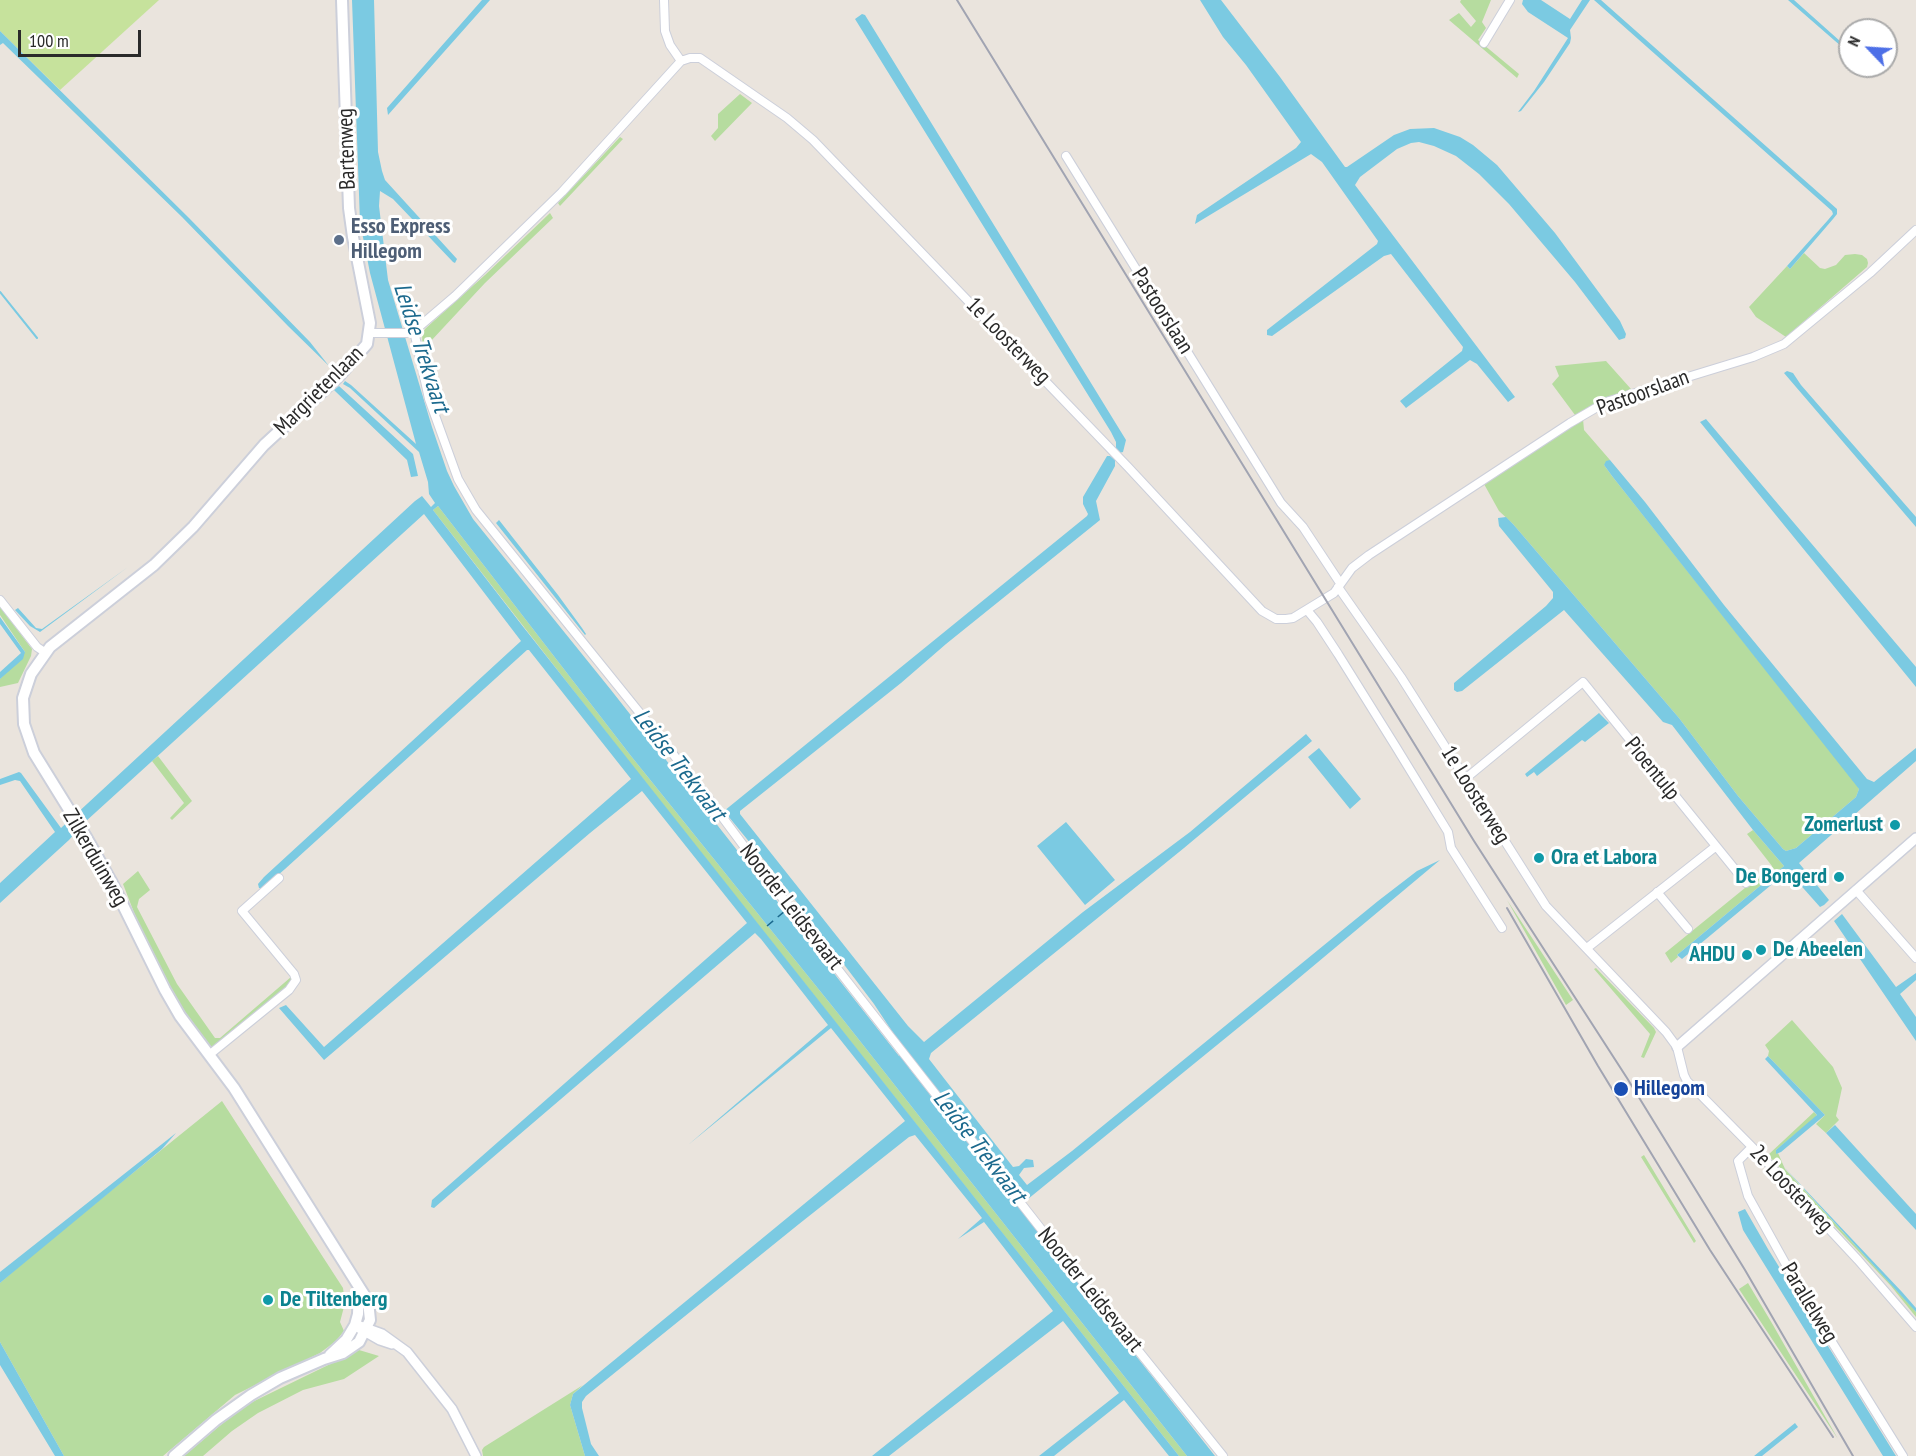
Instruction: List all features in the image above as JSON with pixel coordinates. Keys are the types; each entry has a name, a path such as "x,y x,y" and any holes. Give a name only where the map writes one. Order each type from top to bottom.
{"main road":[{"name":"Bartenweg","path":"342,0 349,208 370,333"},
{"name":"Margrietenlaan","path":"46,653 80,622 154,565 193,527 264,445 348,367 363,350 370,333"},
{"name":"Zilkerduinweg","path":"46,653 31,674 26,686 22,711 24,724 37,760 112,883 180,1016 234,1088 368,1301 370,1315 366,1330"},
{"path":"324,1359 346,1340 355,1325 358,1314 359,1287"},
{"path":"174,1456 250,1395 280,1378 343,1353 359,1342 366,1330"}],"street":[{"path":"410,332 455,296 562,192 681,61 670,45 665,31 664,0"},
{"path":"1484,44 1510,0"},
{"name":"1e Loosterweg","path":"681,61 700,58 787,118 813,140 1123,461 1262,610 1276,619 1293,618 1334,592 1339,585 1401,677 1546,906 1649,1013 1677,1047"},
{"name":"Pastoorslaan","path":"1066,156 1281,503 1303,527 1339,585 1352,568 1369,555 1570,423 1606,402 1753,357 1784,344 1870,273 1916,230"},
{"name":"Margrietenlaan","path":"370,333 410,332"},
{"name":"Noorder Leidsevaart","path":"410,332 429,399 458,479 476,510 706,795 789,907 1063,1257 1223,1456"},
{"path":"0,600 37,647 46,653"},
{"name":"1e Loosterweg","path":"1307,610 1338,654 1396,747 1448,832 1451,848 1502,928"},
{"name":"Pioentulp","path":"1465,779 1583,682 1715,847"},
{"path":"1677,1047 1916,838"},
{"path":"1587,948 1715,847 1746,884"},
{"path":"209,1055 289,990 296,980 294,974 242,911 279,878"},
{"path":"1856,890 1916,958"},
{"path":"1657,892 1688,929"},
{"name":"2e Loosterweg","path":"1677,1047 1687,1081 1890,1294 1916,1327"},
{"name":"Parallelweg","path":"1752,1147 1738,1161 1749,1196 1804,1297 1903,1456"},
{"path":"355,1325 382,1334 399,1346 424,1371 452,1409 476,1456"}],"green space":[{"path":"0,0 159,0 60,90 0,31"},
{"path":"1461,0 1491,0 1482,22 1486,28 1478,40 1519,74 1517,78 1449,20 1459,13 1471,27 1476,21 1460,2"},
{"path":"740,94 752,103 715,141 711,136 718,128 718,114"},
{"path":"620,137 623,139 560,206 558,203"},
{"path":"550,213 553,218 485,283 430,342 423,355 422,333 426,328"},
{"path":"1804,253 1820,268 1825,269 1836,265 1845,255 1862,255 1868,263 1867,267 1786,337 1756,317 1749,307 1787,266 1790,269"},
{"path":"1606,361 1631,389 1607,398 1575,415 1552,384 1559,376 1555,366"},
{"path":"1583,419 1584,430 1610,460 1604,465 1612,476 1858,786 1856,797 1796,848 1786,851 1783,849 1738,796 1679,718 1513,524 1499,511 1484,484"},
{"path":"438,506 631,756 845,1022 1187,1456 1179,1456 622,753 433,510"},
{"path":"0,607 32,649 18,683 0,687 0,679 25,652 0,615"},
{"path":"158,756 192,801 172,820 170,818 184,803 152,761"},
{"path":"1753,830 1784,866 1677,955 1678,957 1671,963 1665,953 1772,866 1747,834"},
{"path":"138,871 150,890 139,899 137,907 177,984 215,1038 220,1038 291,977 291,984 217,1046 211,1048 182,1010 140,928 123,884"},
{"path":"1507,900 1573,1000 1566,1005"},
{"path":"1596,968 1654,1028 1656,1032 1644,1058 1641,1057 1650,1034 1594,969"},
{"path":"1792,1020 1833,1067 1842,1088 1836,1116 1839,1120 1826,1133 1816,1124 1825,1115 1768,1056 1769,1051 1765,1045"},
{"path":"222,1101 343,1288 345,1303 340,1322 344,1331 336,1341 320,1353 235,1395 163,1456 64,1456 0,1342 0,1283"},
{"path":"1814,1112 1817,1115 1814,1119 1776,1150 1776,1154 1778,1153 1785,1169 1912,1307 1916,1312 1916,1317 1891,1286 1768,1155"},
{"path":"1644,1155 1696,1241 1694,1243 1641,1157"},
{"path":"1748,1283 1773,1325 1838,1439 1739,1289"},
{"path":"359,1350 379,1356 344,1379 303,1390 258,1413 232,1431 203,1456 184,1456 242,1407"},
{"path":"583,1385 573,1394 570,1405 585,1456 483,1456 484,1447"}],"water":[{"path":"352,0 374,0 378,152 385,180 457,259 455,263 453,262 393,199 380,191 379,206 388,280 432,427 454,486 473,519 611,690 899,1056 905,1051 874,1004 773,871 724,811 1087,516 1083,497 1107,456 1115,460 1115,466 1096,501 1100,520 740,811 740,814 908,1026 924,1042 1083,912 1190,832 1306,734 1312,741 931,1053 929,1059 1013,1167 1019,1166 1026,1159 1033,1160 1034,1167 1024,1168 1019,1175 1027,1185 1072,1151 1378,901 1417,871 1440,860 1028,1199 1021,1198 914,1063 909,1068 1215,1456 1187,1456 845,1022 631,756 438,506 433,510 521,624 1179,1456 1169,1456 1124,1400 1054,1456 1039,1456 1119,1393 1063,1321 889,1456 872,1456 1053,1311 984,1222 958,1239 982,1218 915,1135 909,1137 799,1224 586,1396 582,1402 582,1408 591,1444 599,1456 585,1456 570,1405 573,1394 905,1121 831,1028 688,1145 828,1025 755,933 434,1208 431,1207 432,1200 747,923 642,791 324,1060 279,1008 286,1005 324,1047 631,779 527,650 285,869 262,889 259,888 258,884 264,877 521,641 424,514 85,822 69,840 0,903 0,883 55,832 20,781 15,780 0,785 0,779 21,773 61,828 415,501 422,496 431,507 435,503 429,494 428,482 419,452 343,384 345,381 351,385 416,444 370,273 360,222"},
{"path":"482,0 490,0 388,115 387,108"},
{"path":"1200,0 1221,0 1345,167 1394,135 1410,129 1434,128 1460,137 1473,145 1497,165 1555,233 1620,321 1626,334 1625,338 1619,340 1575,282 1509,204 1479,174 1456,156 1419,142 1397,149 1360,177 1355,185 1515,397 1508,402 1477,364 1470,360 1406,408 1400,401 1462,351 1463,347 1391,254 1384,256 1272,336 1267,335 1267,330 1378,241 1322,162 1311,154 1195,224 1197,215 1296,148 1301,142 1223,37"},
{"path":"1523,0 1541,0 1570,19 1582,0 1590,0 1570,30 1570,43 1544,82 1518,112 1568,38 1528,12 1522,4"},
{"path":"1594,0 1601,0 1837,209 1837,214 1790,269 1787,266 1833,214 1832,211"},
{"path":"1788,0 1794,0 1838,39 1838,44"},
{"path":"862,14 865,15 1126,440 1123,452 1119,453 1116,449 1116,442 1111,432 855,19"},
{"path":"0,31 189,218 310,342 329,366 182,217 3,43 0,45"},
{"path":"1787,371 1793,373 1916,517 1916,527 1784,373"},
{"path":"339,386 413,454 418,476 411,477 407,460 334,390"},
{"path":"1706,419 1916,667 1916,687 1700,422"},
{"path":"1610,460 1724,605 1867,779 1874,782 1916,748 1916,761 1799,863 1829,900 1824,905 1820,907 1788,871 1682,959 1677,955 1784,866 1753,830 1672,725 1663,722 1564,610 1462,691 1454,690 1454,683 1553,598 1553,592 1499,526 1498,518 1506,517 1513,524 1679,718 1738,796 1783,849 1786,851 1796,848 1856,797 1859,789 1612,476 1604,465"},
{"path":"499,520 558,595 585,635 496,523"},
{"path":"128,567 40,632 30,626 15,610 18,608 36,628 42,629"},
{"path":"0,617 25,652 23,659 0,679 0,672 21,653 0,624"},
{"path":"1599,713 1609,723 1585,742 1582,740 1537,776 1534,772 1527,777 1525,774"},
{"path":"1319,748 1361,799 1350,809 1308,757"},
{"path":"1066,822 1115,880 1085,905 1037,846"},
{"path":"1842,914 1896,987 1916,973 1916,980 1900,994 1916,1017 1916,1041 1834,921"},
{"path":"1768,1056 1825,1115 1776,1154 1776,1150 1817,1115 1765,1059"},
{"path":"1835,1125 1916,1214 1916,1230 1826,1133"},
{"path":"176,1133 162,1149 0,1283 0,1272"},
{"path":"1782,1165 1902,1292 1916,1308 1916,1312"},
{"path":"1745,1209 1896,1456 1883,1456 1743,1230 1738,1212"},
{"path":"0,1342 64,1456 55,1456 0,1365"},
{"path":"1795,1423 1798,1427 1762,1456 1754,1456"}],"waterway":[{"path":"0,292 37,338"}],"ferry route":[{"path":"767,926 785,911"}],"railway":[{"path":"957,0 1474,841 1627,1078 1745,1270 1853,1456"},
{"path":"1507,908 1598,1066 1710,1250 1833,1437"}],"place":[{"name":"Esso Express Hillegom","path":"339,240"},
{"name":"Zomerlust","path":"1895,825"},
{"name":"Ora et Labora","path":"1539,858"},
{"name":"De Bongerd","path":"1839,877"},
{"name":"De Abeelen","path":"1761,950"},
{"name":"AHDU","path":"1747,955"},
{"name":"Hillegom","path":"1621,1089"},
{"name":"De Tiltenberg","path":"268,1300"}],"water label":[{"name":"Leidse Trekvaart","path":"421,348"},
{"name":"Leidse Trekvaart","path":"679,765"},
{"name":"Leidse Trekvaart","path":"979,1147"}]}
